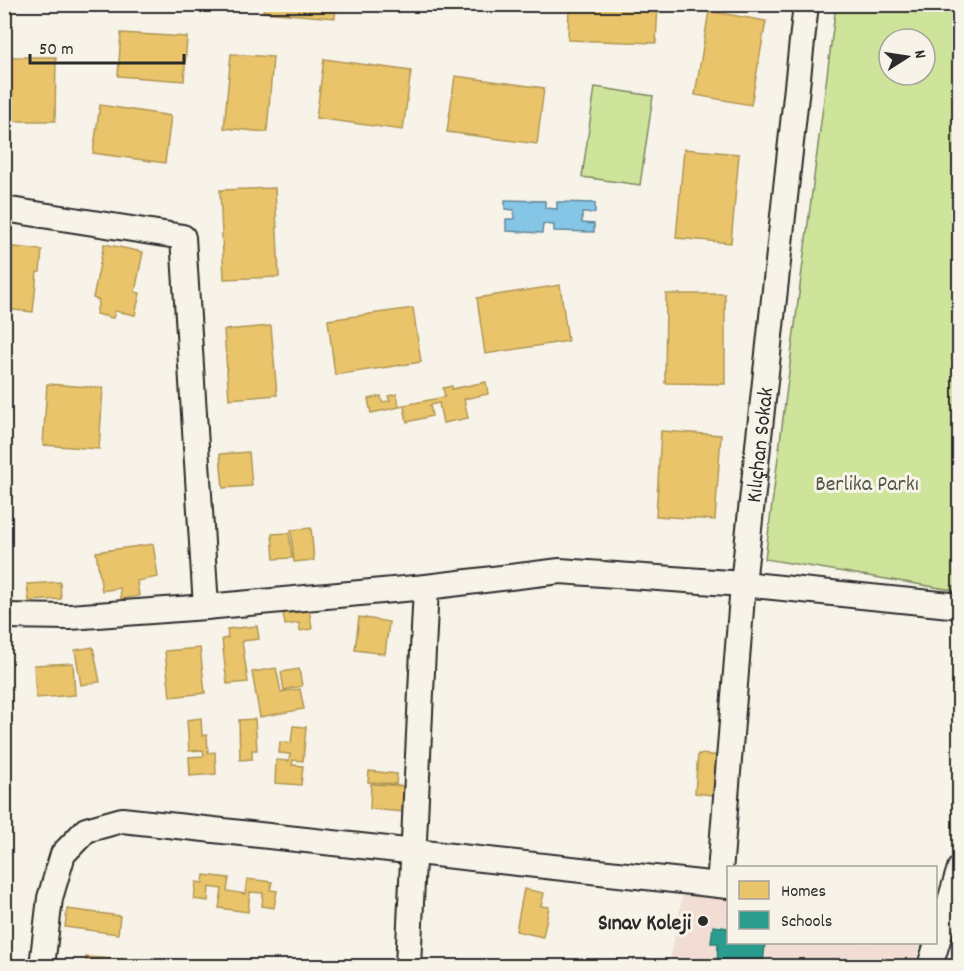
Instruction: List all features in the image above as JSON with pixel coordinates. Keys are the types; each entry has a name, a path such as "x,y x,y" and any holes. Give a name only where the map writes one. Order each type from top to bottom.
{"street":[{"name":"Kılıçhan Sokak","path":"724,885 743,584 806,4"},
{"path":"4,209 183,237 206,607"},
{"path":"4,616 70,617 206,607 560,571 743,584 960,606"},
{"path":"408,966 426,586"},
{"path":"42,966 50,898 63,854 86,830 122,820 724,885"},
{"path":"937,933 941,914 960,868"},
{"path":"930,966 935,944"}],"shaded area":[{"name":"Sınav Koleji","path":"683,893 727,899 727,944 921,944 914,966 669,966"}],"green space":[{"name":"Berlika Parkı","path":"836,5 959,5 959,591 765,559"},
{"path":"595,87 653,96 640,185 582,177"}],"water":[{"path":"505,200 545,201 545,208 557,209 557,202 595,203 595,213 582,213 582,223 594,224 594,232 554,231 554,225 543,224 542,233 506,231 506,219 514,219 514,210 505,209"}],"building: Homes":[{"path":"186,4 218,4 217,11"},
{"path":"264,4 336,4 335,18 263,12"},
{"path":"569,4 658,4 656,43 568,40"},
{"path":"709,11 766,21 751,105 695,95"},
{"path":"121,33 187,37 184,81 118,76"},
{"path":"231,54 273,57 267,132 224,128"},
{"path":"10,57 56,57 55,121 10,121"},
{"path":"324,59 411,71 403,130 316,118"},
{"path":"455,76 544,88 537,144 447,132"},
{"path":"100,105 171,116 165,163 93,153"},
{"path":"684,149 739,154 731,243 676,238"},
{"path":"275,188 279,277 224,279 220,190"},
{"path":"104,244 143,252 135,292 140,293 135,315 115,311 113,318 96,314 99,300 93,298"},
{"path":"5,246 42,250 33,312 4,309"},
{"path":"560,285 568,341 485,354 477,298"},
{"path":"666,294 725,294 725,384 665,383"},
{"path":"413,308 421,362 335,375 328,320"},
{"path":"271,326 277,395 229,399 224,330"},
{"path":"486,382 488,394 464,399 468,418 443,423 439,403 430,405 432,416 407,422 404,406 371,413 368,399 381,396 382,402 390,401 388,396 397,394 399,406 445,397 443,388 452,386 452,389"},
{"path":"47,384 103,388 99,449 43,445"},
{"path":"661,431 721,435 715,520 656,516"},
{"path":"249,452 252,486 223,488 220,454"},
{"path":"311,528 314,560 294,562 291,530"},
{"path":"289,533 292,558 274,559 272,534"},
{"path":"153,544 158,577 137,581 139,596 121,599 120,588 102,591 96,552"},
{"path":"60,582 61,599 29,601 27,584"},
{"path":"308,602 312,629 300,631 299,623 285,625 282,606"},
{"path":"359,617 389,622 385,654 355,650"},
{"path":"257,626 259,639 242,641 248,682 227,684 222,639 228,638 227,629"},
{"path":"93,647 100,682 81,685 75,650"},
{"path":"200,648 205,693 170,697 165,651"},
{"path":"73,663 75,695 36,698 34,665"},
{"path":"4,666 9,699 4,700"},
{"path":"276,668 281,692 300,689 304,709 260,717 252,672"},
{"path":"299,669 302,686 284,690 281,672"},
{"path":"201,718 202,736 207,735 208,753 215,752 216,774 190,776 189,757 204,756 203,750 189,751 187,720"},
{"path":"255,719 257,750 252,750 252,759 240,760 239,720"},
{"path":"293,726 306,727 303,761 293,760 292,765 303,766 301,785 275,783 276,760 289,761 290,754 279,753 280,742 291,743"},
{"path":"698,754 725,756 721,796 695,793"},
{"path":"369,771 397,774 396,784 368,782"},
{"path":"371,784 406,786 404,812 370,809"},
{"path":"204,875 229,878 227,891 245,894 247,879 272,882 270,890 277,891 274,908 262,906 263,893 250,892 248,912 219,908 222,889 209,887 208,901 194,899 196,882 203,883"},
{"path":"524,889 544,893 541,906 549,907 543,937 516,931"},
{"path":"67,909 120,916 118,934 65,927"},
{"path":"86,957 127,960 127,966 86,966"}],"building: Schools":[{"path":"713,926 727,928 727,944 765,944 763,966 717,966 718,943 711,943"}],"place":[{"name":"Sınav Koleji","path":"703,921"}]}
